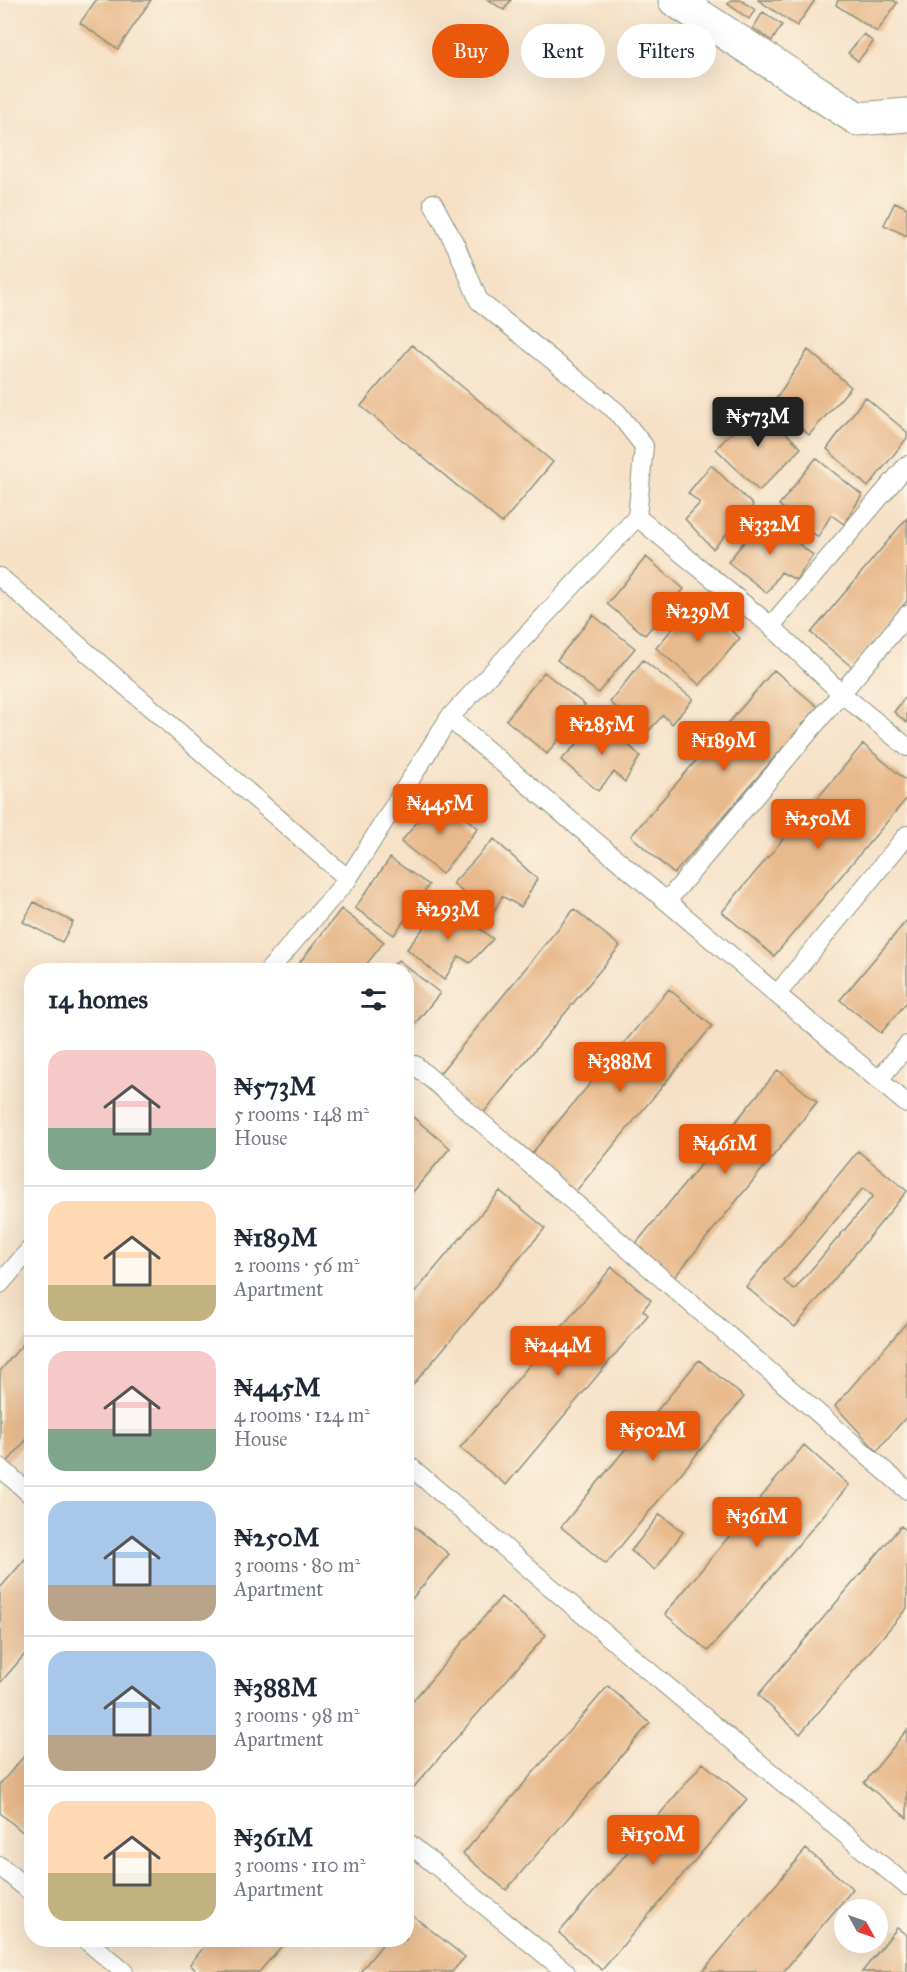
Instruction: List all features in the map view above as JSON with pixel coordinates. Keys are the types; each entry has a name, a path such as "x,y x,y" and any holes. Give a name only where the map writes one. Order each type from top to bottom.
{"street":[{"path":"675,0 858,119 907,115"}],"lane":[{"path":"275,963 348,879 449,718 637,517 644,446 617,412 479,301 456,246 433,203"},
{"path":"771,626 907,465"},
{"path":"637,517 771,626 842,694 907,747"},
{"path":"0,577 348,879"},
{"path":"667,901 907,615"},
{"path":"449,718 907,1104"},
{"path":"777,994 907,835"},
{"path":"879,1080 907,1045"},
{"path":"415,1065 907,1490"},
{"path":"0,1284 24,1256"},
{"path":"0,1467 24,1489"},
{"path":"414,1470 653,1674 907,1886"},
{"path":"414,1848 566,1972"},
{"path":"0,1866 24,1886"},
{"path":"94,1947 124,1972"}],"building":[{"path":"96,0 151,0 118,49 80,23"},
{"path":"488,0 511,0 504,10"},
{"path":"731,0 741,0 755,10 749,19 728,4"},
{"path":"758,0 815,0 797,26"},
{"path":"838,0 893,0 897,3 877,32 836,5"},
{"path":"763,12 782,25 772,41 753,28"},
{"path":"864,34 873,42 858,61 848,53"},
{"path":"895,202 907,208 907,236 884,225"},
{"path":"412,345 553,462 502,523 361,406"},
{"path":"808,350 851,387 809,435 774,402"},
{"path":"865,397 907,432 907,438 868,487 827,449"},
{"path":"758,405 801,448 759,491 716,449"},
{"path":"816,458 862,495 844,524 831,515 818,537 779,505"},
{"path":"711,465 753,505 713,549 685,519 700,503 688,493"},
{"path":"764,517 813,555 796,580 781,572 767,593 728,562"},
{"path":"907,518 907,601 852,667 811,633"},
{"path":"646,557 684,589 645,635 607,604"},
{"path":"696,601 740,638 700,685 656,648"},
{"path":"593,615 635,648 598,693 557,660"},
{"path":"643,660 693,699 672,724 663,715 646,734 610,702"},
{"path":"774,670 818,707 674,874 631,836"},
{"path":"544,672 585,705 547,754 506,720"},
{"path":"907,695 907,723 894,712"},
{"path":"602,719 640,756 625,782 614,772 598,791 561,760"},
{"path":"863,744 907,781 907,798 774,956 722,912"},
{"path":"438,796 478,828 442,874 401,842"},
{"path":"494,839 537,879 521,907 502,896 490,919 453,883"},
{"path":"390,858 429,885 394,935 355,908"},
{"path":"445,901 493,939 470,963 459,956 444,980 407,949"},
{"path":"34,902 73,922 62,942 23,922"},
{"path":"341,909 384,942 368,963 300,962"},
{"path":"574,909 620,946 481,1116 435,1079"},
{"path":"907,920 907,1002 881,1033 840,1000"},
{"path":"414,973 440,993 414,1025"},
{"path":"669,989 712,1026 572,1196 527,1159"},
{"path":"778,1070 817,1102 673,1279 633,1247"},
{"path":"414,1118 450,1148 414,1191"},
{"path":"858,1151 907,1191 795,1327 746,1287","holes":["863,1188 873,1196 794,1290 784,1281"]},
{"path":"500,1191 545,1228 414,1384 414,1293"},
{"path":"612,1267 651,1300 643,1310 648,1315 506,1485 460,1448"},
{"path":"907,1322 907,1416 877,1451 835,1406"},
{"path":"24,1342 24,1442 0,1471 0,1371"},
{"path":"699,1360 744,1397 606,1564 561,1527"},
{"path":"804,1445 849,1485 708,1651 665,1614"},
{"path":"660,1514 683,1532 655,1570 631,1551"},
{"path":"414,1526 449,1554 414,1596"},
{"path":"901,1526 907,1531 907,1608 800,1734 758,1695"},
{"path":"24,1560 24,1655 0,1683 0,1588"},
{"path":"501,1597 546,1635 414,1787 414,1700"},
{"path":"608,1686 650,1723 506,1890 463,1854"},
{"path":"907,1730 907,1818 864,1783"},
{"path":"24,1756 24,1833 0,1813 0,1784"},
{"path":"703,1763 747,1799 602,1970 559,1933"},
{"path":"806,1849 853,1889 845,1899 834,1899 834,1912 783,1972 702,1972"},
{"path":"414,1917 465,1957 452,1972 360,1972 380,1947 414,1947"},
{"path":"897,1928 907,1935 907,1972 862,1972 877,1953 888,1953 888,1939"},
{"path":"204,1947 281,1947 259,1972 197,1972 190,1964"}]}
